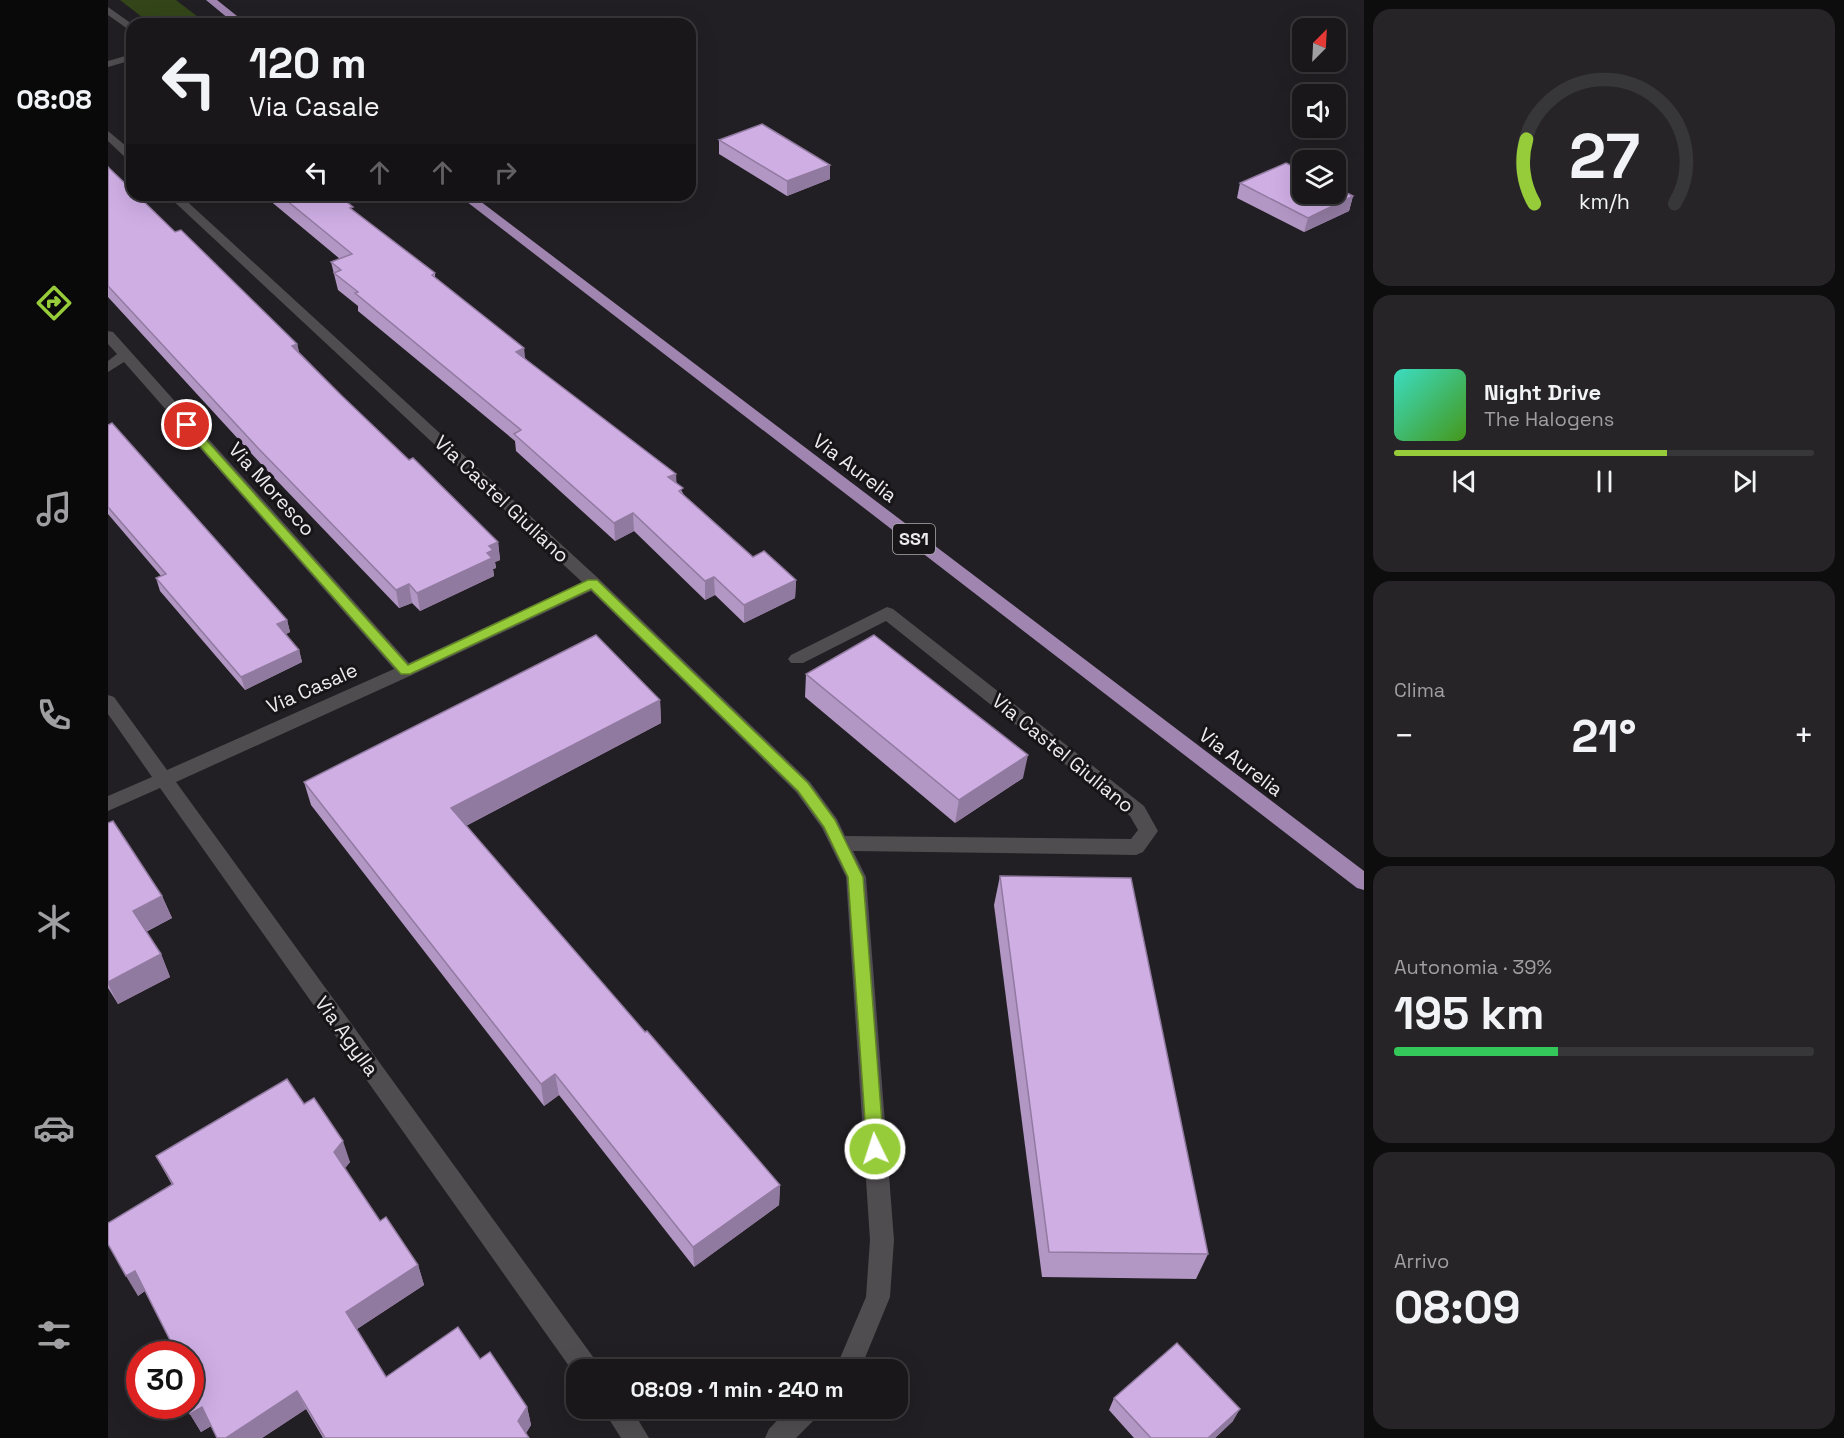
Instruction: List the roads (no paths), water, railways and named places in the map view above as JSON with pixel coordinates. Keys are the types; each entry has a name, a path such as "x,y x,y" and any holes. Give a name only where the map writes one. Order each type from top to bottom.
{"main road":[{"path":"211,0 234,18"},
{"name":"Via Aurelia","path":"472,201 1364,882"}],"street":[{"path":"108,10 126,24"},
{"path":"108,53 113,63"},
{"path":"110,139 126,152"},
{"name":"Via Castel Giuliano","path":"179,201 593,583 803,787 830,824 856,877 882,1240 878,1297 852,1359"},
{"name":"Via Moresco","path":"108,335 406,671"},
{"path":"108,368 124,355"},
{"name":"Via Casale","path":"108,804 406,671 593,583"},
{"name":"Via Castel Giuliano","path":"797,659 887,613 1137,811 1148,831 1136,847 839,843"},
{"name":"Via Agylla","path":"108,701 170,775 578,1359"},
{"path":"623,1419 636,1438"},
{"path":"778,1438 797,1419"}]}
